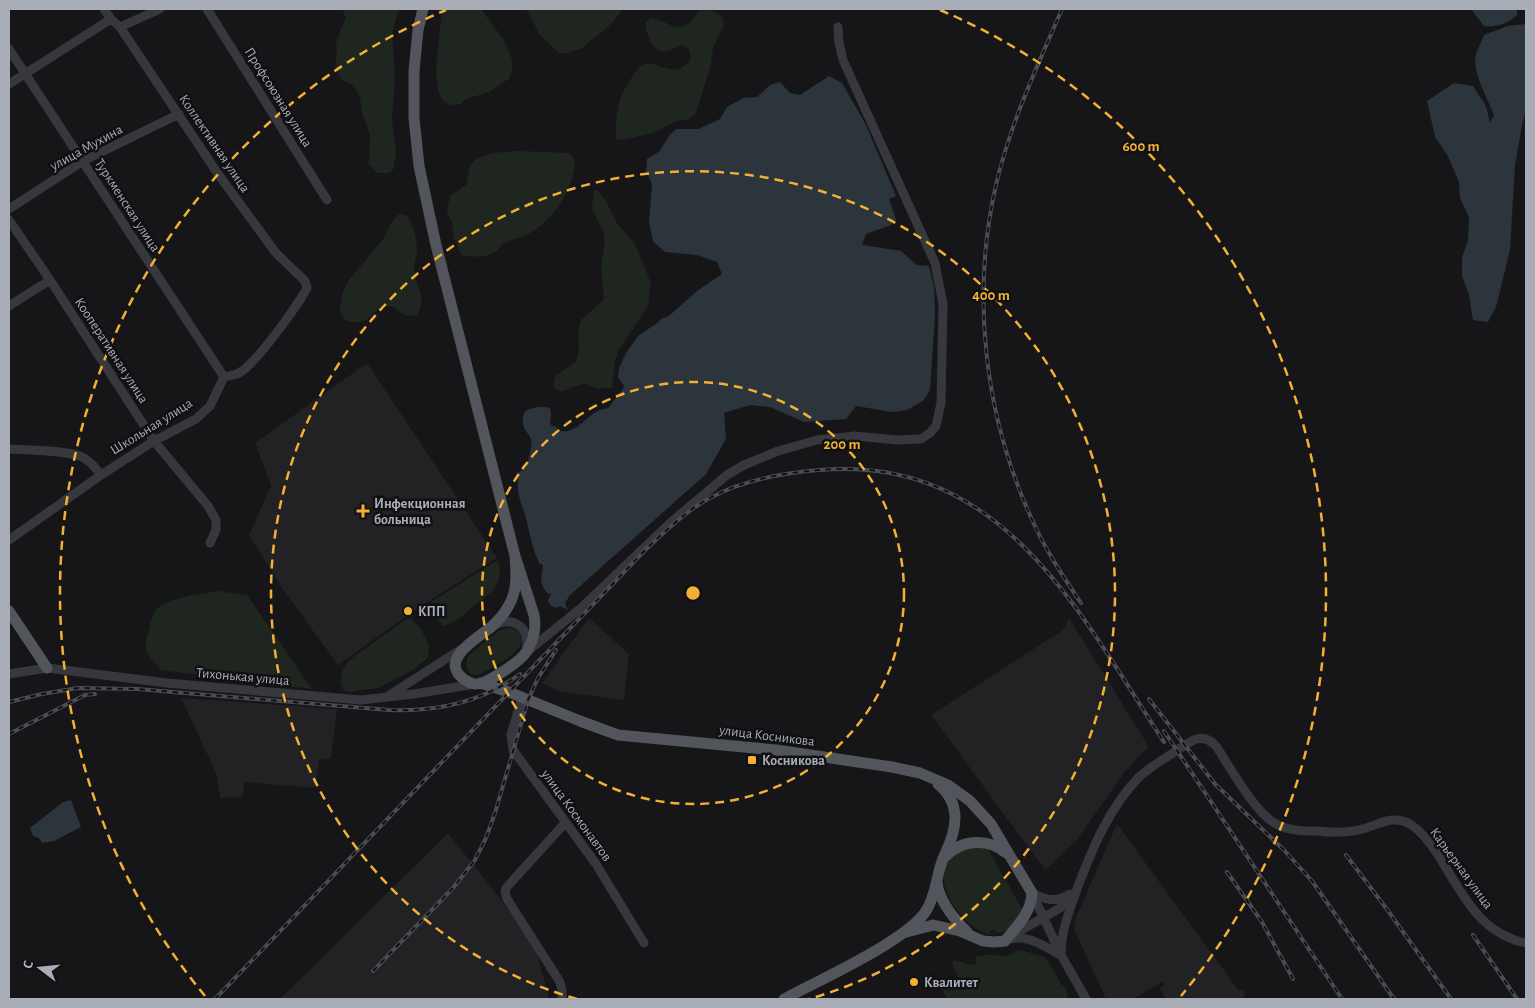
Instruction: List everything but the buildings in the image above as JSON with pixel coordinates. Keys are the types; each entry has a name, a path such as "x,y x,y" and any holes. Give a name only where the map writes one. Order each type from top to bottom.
{"main road":[{"path":"423,9 418,30 414,71 414,118 419,166 436,245 515,556 535,622 534,637 524,655 493,678 478,684 462,678 457,670 457,659 465,646 491,627 507,609 513,596 516,581 515,556"},
{"path":"9,611 47,668"},
{"name":"улица Косникова","path":"478,684 498,688 618,735 776,750 892,766 920,773 948,785 970,801 991,824 1032,893"},
{"path":"784,999 868,955 902,934 924,914 930,902 954,828 953,803 947,792 920,773"},
{"path":"942,861 955,848 968,843 981,842 996,846 1010,856"},
{"path":"937,878 937,885 942,898 956,919 970,935"},
{"path":"902,934 933,925 950,928 983,941 1005,941 1027,912 1032,893"}],"street":[{"name":"Коллективная улица","path":"104,9 120,27 218,174 276,253 305,281 308,288 302,299 259,355 240,373 224,377"},
{"path":"120,27 160,9"},
{"name":"Профсоюзная улица","path":"207,9 327,200"},
{"path":"9,84 111,19"},
{"path":"524,655 581,608 670,524 727,476 744,465 778,451 817,440 854,436 898,440 921,439 930,434 936,426 941,403 943,304 936,269 930,248 843,60 838,43 838,27"},
{"name":"Туркменская улица","path":"9,49 224,377"},
{"name":"улица Мухина","path":"9,209 83,161 179,114"},
{"name":"Кооперативная улица","path":"9,220 154,441 208,506 216,520 216,530 210,543"},
{"path":"9,306 50,280"},
{"name":"Школьная улица","path":"9,540 101,475 154,441 196,419 210,406 224,377"},
{"path":"9,449 70,454 83,457 101,475"},
{"path":"491,627 505,622 513,622 521,626 527,638 524,655"},
{"path":"385,698 465,646"},
{"name":"Тихонькая улица","path":"9,674 47,668 167,683 361,700 478,684"},
{"name":"улица Космонавтов","path":"522,698 511,736 513,750 596,864 644,943"},
{"name":"Карьерная улица","path":"1061,955 1062,931 1092,850 1122,798 1146,771 1189,742 1203,739 1212,742 1216,746 1259,809 1275,823 1283,827 1347,832 1393,819 1408,823 1416,828 1429,842 1468,903 1487,924 1504,936 1526,943"},
{"path":"562,999 560,982 507,899 505,892 506,888 565,823"},
{"path":"1032,893 1044,899 1056,900 1077,890"},
{"path":"1005,941 1042,917 1060,908 1077,890"},
{"name":"улица Косникова","path":"1032,893 1061,955 1086,999"},
{"path":"1005,941 1019,937 1031,940 1061,955"}],"shaded area":[{"path":"342,9 399,9 392,32 395,77 392,120 396,153 393,170 389,173 378,173 369,164 370,135 362,112 360,97 353,86 341,79 335,68 336,41 346,18"},
{"path":"442,9 481,9 504,40 513,62 510,78 489,92 466,99 458,105 445,102 438,90 437,54"},
{"path":"526,9 622,9 609,26 582,48 567,53 559,53 540,35"},
{"path":"1471,9 1517,9 1517,15 1510,21 1502,24 1484,26"},
{"path":"700,11 716,12 722,17 724,24 713,48 710,68 695,115 687,120 670,124 656,132 624,140 616,139 620,99 639,68 642,65 652,64 674,70 686,65 690,59 688,48 681,45 667,51 656,49 650,42 645,23 651,18 673,26 682,27 688,24"},
{"path":"1526,24 1526,109 1515,165 1510,250 1496,307 1488,322 1473,320 1469,295 1462,276 1462,257 1468,241 1469,217 1460,198 1459,182 1448,156 1435,137 1427,101 1454,83 1473,86 1486,106 1490,123 1494,115 1478,77 1475,62 1476,54 1484,35 1508,26"},
{"path":"829,76 842,83 866,125 896,196 889,199 896,219 891,225 866,234 862,245 901,251 917,265 929,266 934,287 935,315 930,390 923,401 907,410 892,412 856,406 846,419 804,422 770,407 750,405 724,413 726,439 706,474 570,595 565,603 568,610 560,606 556,608 551,606 548,601 551,593 548,594 542,583 543,565 539,563 535,553 518,493 519,472 526,467 531,444 531,439 523,425 524,413 529,409 550,408 550,424 557,427 557,430 569,431 597,411 608,408 623,389 624,386 618,377 619,368 626,353 639,335 661,319 669,316 697,291 722,274 717,262 697,255 665,252 653,241 649,222 652,184 646,171 647,159 660,151 669,136 676,129 699,129 720,119 727,107 743,98 757,97 770,85 780,82 790,93 800,95"},
{"path":"517,151 569,153 572,155 575,162 574,168 570,184 562,202 549,218 534,231 509,241 495,252 474,257 461,255 454,238 452,222 447,212 450,196 466,185 471,165 480,157 492,153"},
{"path":"594,190 598,191 606,201 617,223 635,244 651,283 648,305 618,351 612,388 596,389 585,383 562,391 555,389 553,386 556,375 576,362 579,351 578,332 581,320 604,299 601,266 605,241 604,234 592,208"},
{"path":"399,214 406,215 409,218 415,236 417,249 414,269 421,296 418,315 407,316 390,306 378,309 361,322 345,320 339,310 343,291 349,280 384,238 391,223"},
{"name":"Инфекционная больница","path":"367,363 497,558 415,610 338,665 284,591 249,535 271,486 255,443"},
{"path":"498,561 500,569 495,589 457,620 444,626 433,612 431,602"},
{"path":"217,591 247,595 312,689 161,670 146,648 151,621 156,610 170,601"},
{"path":"410,618 421,629 429,646 428,657 413,670 378,688 345,691 340,684 342,672 348,661"},
{"path":"589,618 629,654 624,700 561,692 542,683"},
{"path":"1069,618 1149,747 1124,773 1076,841 1045,870 931,715 1063,630"},
{"path":"512,628 520,633 522,641 520,647 499,664 478,675 471,674 467,667 467,657 498,631"},
{"path":"181,698 337,709 331,758 319,760 315,788 244,782 243,797 220,798 217,775"},
{"path":"71,800 81,827 54,841 42,843 39,838 33,836 30,828 63,802"},
{"path":"1117,824 1239,991 1242,989 1246,995 1243,997 1244,999 1166,999 1160,988 1164,985 1162,982 1133,999 1106,999 1074,929 1076,926 1073,924"},
{"path":"448,833 496,893 536,950 549,999 280,999"},
{"path":"978,847 987,849 990,852 1024,913 1007,931 997,933 994,929 990,932 991,935 973,926 957,910 946,891 944,881 945,865 955,852"},
{"path":"1019,950 1043,956 1048,961 1061,984 1066,988 1068,999 947,999 943,991 944,987 953,983 958,975 952,964 954,960 971,965 977,963 975,960 976,956 994,955 1005,957"}],"railway":[{"path":"1062,9 1025,96 1009,140 996,185 988,226 984,268 984,310 986,353 992,395 1014,476 1041,538 1081,603"},
{"path":"215,999 648,547 693,508 723,492 749,482 777,475 819,470 883,472 938,487 986,515 1028,551 1066,595 1100,642 1164,742"},
{"path":"373,971 453,888 475,860 486,838 495,813 528,700 538,678 556,650"},
{"path":"9,702 78,688 137,689 407,710 441,707 474,698 490,692 520,674"},
{"path":"9,734 85,695 95,694"},
{"path":"1149,699 1215,784 1284,850 1312,881 1394,999"},
{"path":"1164,731 1342,999"},
{"path":"1346,855 1451,999"},
{"path":"1227,872 1262,922 1293,979"},
{"path":"1473,935 1517,999"}],"place":[{"name":"Инфекционная больница","path":"363,511"},
{"name":"КПП","path":"408,611"},
{"name":"Косникова","path":"752,760"},
{"name":"Квалитет","path":"914,982"}]}
